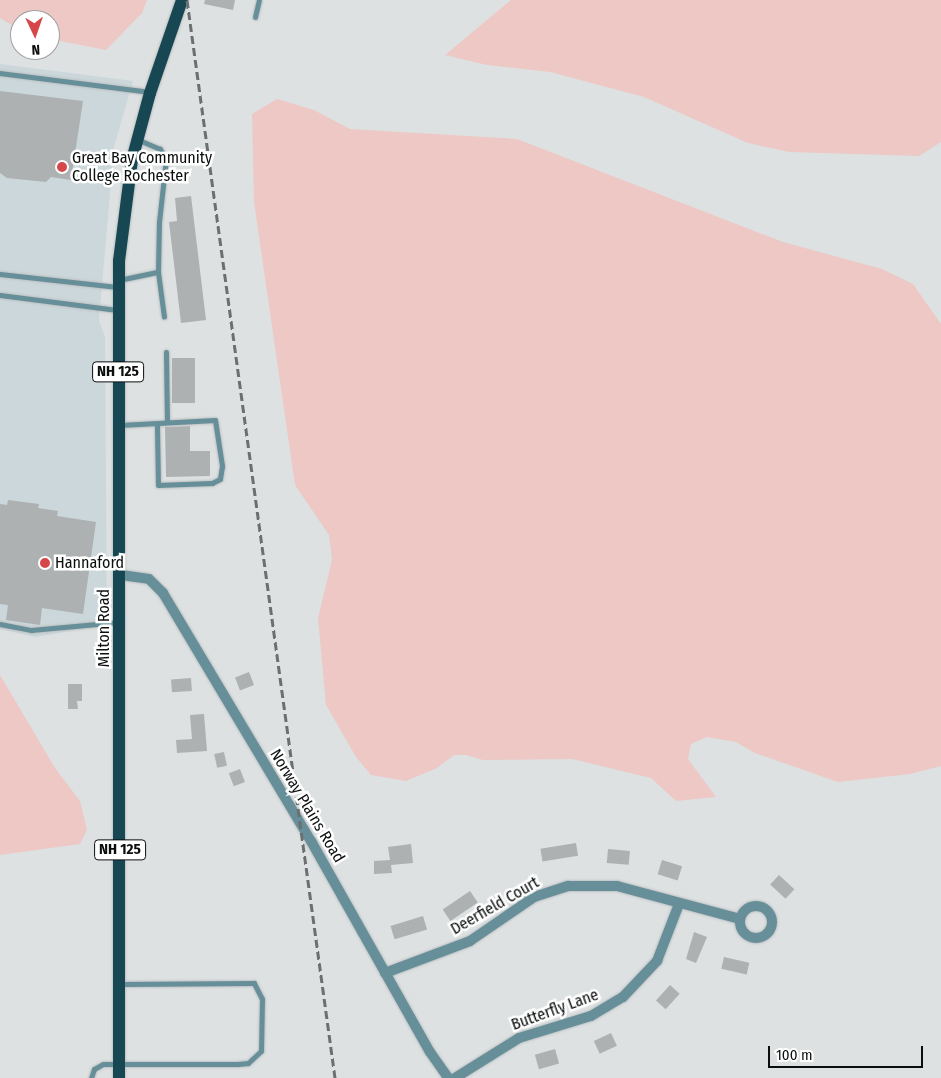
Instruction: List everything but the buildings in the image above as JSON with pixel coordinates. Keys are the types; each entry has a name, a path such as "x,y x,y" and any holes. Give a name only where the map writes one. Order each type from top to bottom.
{"main road":[{"name":"NH 125","path":"150,92 182,0"},
{"name":"Milton Road","path":"119,1078 121,575 117,310 122,224 137,140 150,92"}],"street":[{"name":"Norway Plains Road","path":"121,575 149,579 164,593 333,878 385,974 448,1078"},
{"name":"Deerfield Court","path":"385,974 470,941 522,904 557,888 617,886 740,919"},
{"name":"Butterfly Lane","path":"455,1078 519,1038 591,1016 623,997 657,961 679,904"}],"lane":[{"path":"255,17 259,0"},
{"path":"0,74 150,92"},
{"path":"137,140 160,149 166,160 159,222 158,272 164,317"},
{"path":"0,274 118,284 158,272"},
{"path":"0,295 117,310"},
{"path":"166,352 167,421"},
{"path":"120,425 157,425 167,421 215,420 222,466 220,478 212,483 158,485 157,425"},
{"path":"0,624 31,630 120,622"},
{"path":"91,1078 97,1066 119,1062 189,1066 248,1063 261,1050 262,999 254,983 119,984"}],"shaded area":[{"path":"0,0 147,0 142,13 106,50 60,41 60,10 10,10 10,24 0,18"},
{"path":"511,0 941,0 941,142 919,156 789,152 748,143 644,97 550,72 487,65 445,55"},
{"path":"0,64 133,81 114,147 99,320 105,337 107,630 98,626 36,637 0,629"},
{"path":"277,99 314,110 350,129 517,139 783,242 882,269 913,284 941,324 941,766 910,774 838,782 755,753 736,742 707,737 691,744 688,759 716,797 676,801 651,778 572,759 483,760 466,755 454,755 437,768 406,781 371,775 356,757 326,705 318,618 332,560 329,535 295,485 254,202 252,114"},
{"path":"0,675 55,768 80,801 87,830 80,844 0,855"}],"railway":[{"path":"187,0 335,1078"}],"place":[{"name":"Great Bay Community College Rochester","path":"62,167"},
{"name":"Hannaford","path":"45,563"}]}
